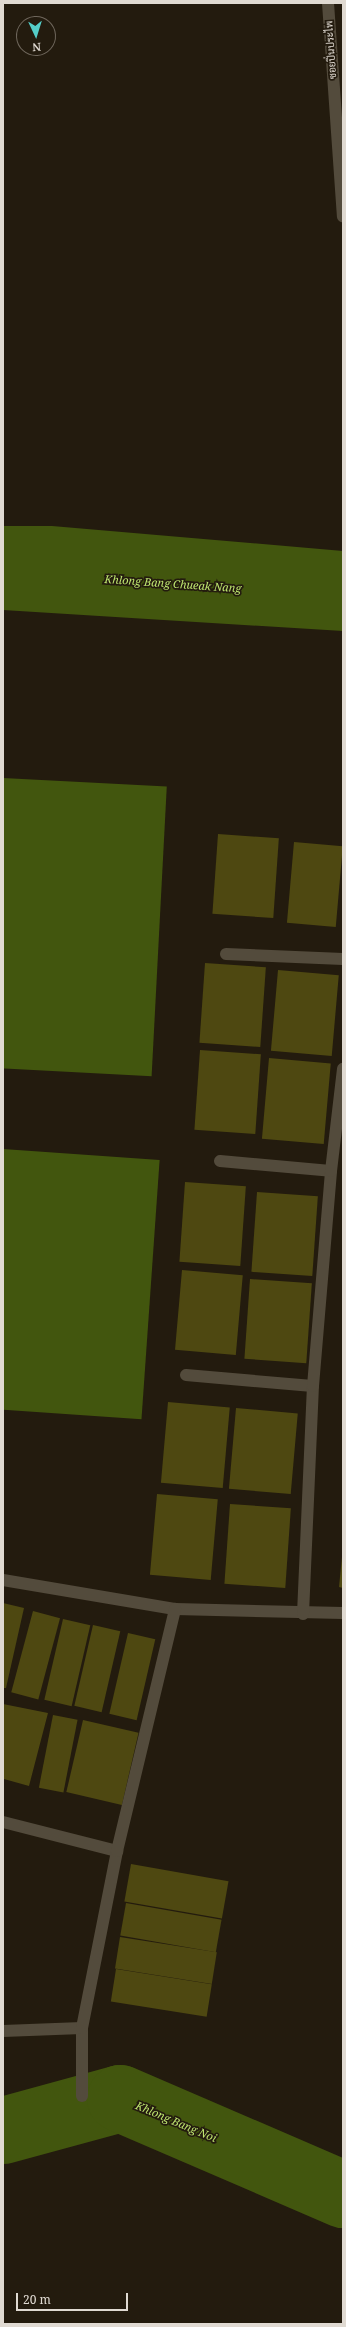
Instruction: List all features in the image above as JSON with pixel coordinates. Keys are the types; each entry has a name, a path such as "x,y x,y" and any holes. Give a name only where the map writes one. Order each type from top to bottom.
{"street":[{"name":"ซอยปิ่นประไพ","path":"328,3 343,216"},
{"path":"226,954 343,959"},
{"path":"303,1614 314,1386 330,1171 343,1069"},
{"path":"220,1161 330,1171"},
{"path":"186,1375 314,1386"},
{"path":"3,1580 175,1609 303,1614 343,1613"},
{"path":"82,2096 82,2028 117,1851 175,1609"},
{"path":"3,1822 117,1851"},
{"path":"3,2031 82,2028"}],"water":[{"name":"Khlong Bang Chueak Nang","path":"3,526 52,526 343,551 343,631 3,610"},
{"path":"3,778 167,787 152,1076 3,1068"},
{"path":"3,1149 160,1160 141,1419 3,1410"}],"building":[{"path":"218,834 279,838 273,918 212,914"},
{"path":"294,842 343,846 336,927 287,923"},
{"path":"205,963 266,967 260,1047 199,1043"},
{"path":"278,970 339,975 332,1056 271,1051"},
{"path":"200,1050 261,1054 255,1134 194,1130"},
{"path":"269,1058 331,1063 324,1144 262,1139"},
{"path":"185,1182 246,1186 240,1266 179,1262"},
{"path":"257,1192 318,1196 312,1276 251,1272"},
{"path":"182,1270 243,1275 236,1355 175,1350"},
{"path":"250,1279 312,1283 306,1363 244,1359"},
{"path":"168,1402 230,1407 223,1488 161,1483"},
{"path":"236,1408 298,1413 291,1494 229,1489"},
{"path":"157,1494 218,1499 211,1580 150,1575"},
{"path":"230,1504 291,1508 285,1588 224,1584"},
{"path":"343,1557 343,1588 339,1587"},
{"path":"3,1603 24,1608 6,1688 3,1688"},
{"path":"33,1611 60,1618 38,1699 11,1692"},
{"path":"63,1619 90,1625 72,1706 44,1700"},
{"path":"93,1625 120,1631 102,1712 74,1706"},
{"path":"128,1633 155,1639 137,1720 109,1714"},
{"path":"3,1704 48,1713 29,1786 4,1779 3,1782"},
{"path":"53,1715 78,1720 63,1792 39,1788"},
{"path":"83,1720 139,1733 122,1805 66,1792"},
{"path":"131,1864 228,1881 222,1919 124,1901"},
{"path":"126,1903 222,1920 216,1952 120,1935"},
{"path":"120,1937 217,1952 212,1984 115,1969"},
{"path":"116,1969 212,1984 207,2017 111,2002"}],"waterway":[{"name":"Khlong Bang Noi","path":"3,2130 120,2098 343,2194"}]}
